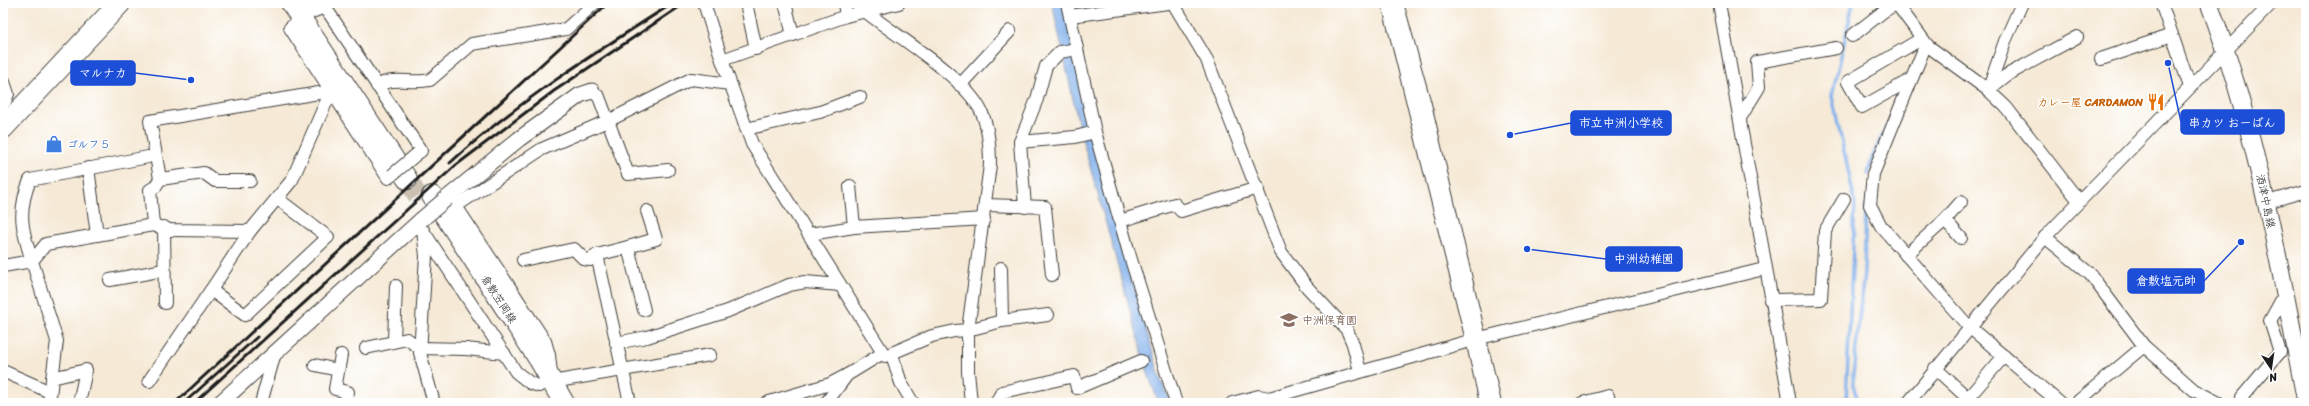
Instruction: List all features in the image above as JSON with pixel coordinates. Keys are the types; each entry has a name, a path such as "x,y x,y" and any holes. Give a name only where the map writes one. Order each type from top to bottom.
{"highway":[{"path":"3,128 10,104 120,3"}],"main road":[{"name":"酒津中島線","path":"2209,3 2226,50 2243,105 2267,202 2306,402"},
{"path":"303,9 408,169"},
{"name":"倉敷笠岡線","path":"434,209 523,357 547,382 564,403"},
{"name":"倉敷笠岡線","path":"547,382 549,403"}],"street":[{"path":"377,86 386,81 421,82 430,80 472,44 566,29 595,3"},
{"path":"746,3 756,49"},
{"path":"785,3 792,35"},
{"path":"844,3 846,16"},
{"path":"724,59 756,49 846,16 897,3"},
{"path":"1067,3 1090,134 1120,220 1166,376 1176,403"},
{"path":"1070,16 1168,3"},
{"path":"1173,3 1207,60 1282,252 1307,288 1347,330 1353,344 1360,371"},
{"path":"1388,3 1476,339 1495,403"},
{"path":"1397,3 1425,104 1476,339 1486,403"},
{"path":"1719,3 1740,118 1764,269 1790,403"},
{"path":"1988,90 2005,41 2022,3"},
{"path":"2161,3 2190,87"},
{"path":"1908,403 1935,368 2045,237 2272,3"},
{"path":"707,4 730,84 761,159 812,233 840,285 888,355 901,383 913,403"},
{"path":"1852,36 1895,5 1924,41 1988,90 2006,107 2079,201"},
{"path":"325,7 421,151 408,169 388,178 290,28 303,9 325,7"},
{"path":"865,11 929,58 960,85 980,111 986,127 990,145 990,165 986,205 968,330 968,372 971,403"},
{"path":"960,85 1010,31"},
{"path":"2101,59 2172,35"},
{"path":"1988,90 2007,75 2077,37"},
{"path":"1924,41 1872,174 1870,206 1881,226 1969,327 2060,403"},
{"path":"1910,80 1862,107 1848,82 1924,41"},
{"path":"1740,118 1759,87 1757,62 1836,48"},
{"path":"1025,207 1020,142 1037,99 1046,66 1060,52 1075,49"},
{"path":"434,209 542,149 608,121 691,78 730,84"},
{"path":"3,79 10,104"},
{"path":"166,302 164,270 158,226 150,190 155,187 160,179 150,121 331,91"},
{"path":"149,381 250,231 278,199 292,180 331,91"},
{"path":"220,403 434,209 519,139 580,95 592,91 599,97 628,174 668,170"},
{"path":"749,128 820,112 860,98"},
{"path":"1020,142 1090,134"},
{"path":"5,372 49,398 57,341 22,231 22,213 30,180 148,157"},
{"path":"88,168 97,235"},
{"path":"160,179 204,173 216,181 250,181"},
{"path":"850,186 854,228"},
{"path":"1120,220 1175,204 1181,211 1258,188"},
{"path":"2267,202 2306,191"},
{"path":"211,290 245,315 328,237 278,199"},
{"path":"1770,300 1821,300 1825,231 1844,199"},
{"path":"1906,255 1945,220 1961,202"},
{"path":"986,205 1045,208 1052,275"},
{"path":"434,209 426,256 420,348 434,403"},
{"path":"434,209 504,353 516,372 530,383 547,382 710,355"},
{"path":"434,209 545,341 549,355 547,382"},
{"path":"523,260 574,249 584,259 590,260 597,255 656,239 646,211"},
{"path":"812,233 854,228 984,219"},
{"path":"1945,220 1961,238"},
{"path":"3,266 32,261 46,244 158,226 170,230 250,231"},
{"path":"2045,237 2090,274 2144,346 2194,390 2219,403"},
{"path":"628,247 644,310"},
{"path":"597,255 630,403"},
{"path":"1001,268 1002,321"},
{"path":"1232,403 1259,396 1269,398 1476,339 1764,269"},
{"path":"110,280 164,270"},
{"path":"616,343 647,337 728,311 789,285 805,282 840,285"},
{"path":"394,341 396,286"},
{"path":"2242,403 2242,397 2280,352 2270,321 2285,294"},
{"path":"766,403 786,400 830,384 888,355 932,336 968,330 1002,321 1048,315"},
{"path":"366,348 407,339 420,348 466,349 504,353"},
{"path":"2076,403 2144,346"},
{"path":"261,403 275,352"},
{"path":"340,355 335,389 348,392 345,403"},
{"path":"1935,368 1970,400 2004,356"},
{"path":"994,402 1002,392 1074,376 1077,388 1141,361"},
{"path":"314,365 338,370"},
{"path":"52,378 86,370 79,403"},
{"path":"826,403 847,376"},
{"path":"1582,403 1608,396 1609,403"}],"water":[{"path":"1052,3 1063,3 1115,218 1160,378 1171,403 1159,403 1149,377 1080,131"}],"waterway":[{"path":"711,3 714,15"},
{"path":"1846,403 1855,202 1832,96 1853,3"},
{"path":"1868,174 1872,158 1886,128"},
{"path":"1859,403 1853,386 1853,376 1864,272 1866,206"}],"tunnel":[{"path":"407,179 423,204"}],"railway":[{"path":"175,403 608,3"},
{"path":"450,163 502,119 530,98 586,59 673,3"},
{"path":"194,403 455,166 554,91 685,3"},
{"path":"184,403 257,337"}],"place":[{"name":"串カツ おーばん","path":"2168,63"},
{"name":"マルナカ","path":"191,80"},
{"name":"カレー屋 CARDAMON","path":"2156,102"},
{"name":"市立中洲小学校","path":"1510,135"},
{"name":"ゴルフ５","path":"54,144"},
{"name":"倉敷塩元帥","path":"2241,242"},
{"name":"中洲幼稚園","path":"1527,249"},
{"name":"中洲保育園","path":"1289,320"}]}
